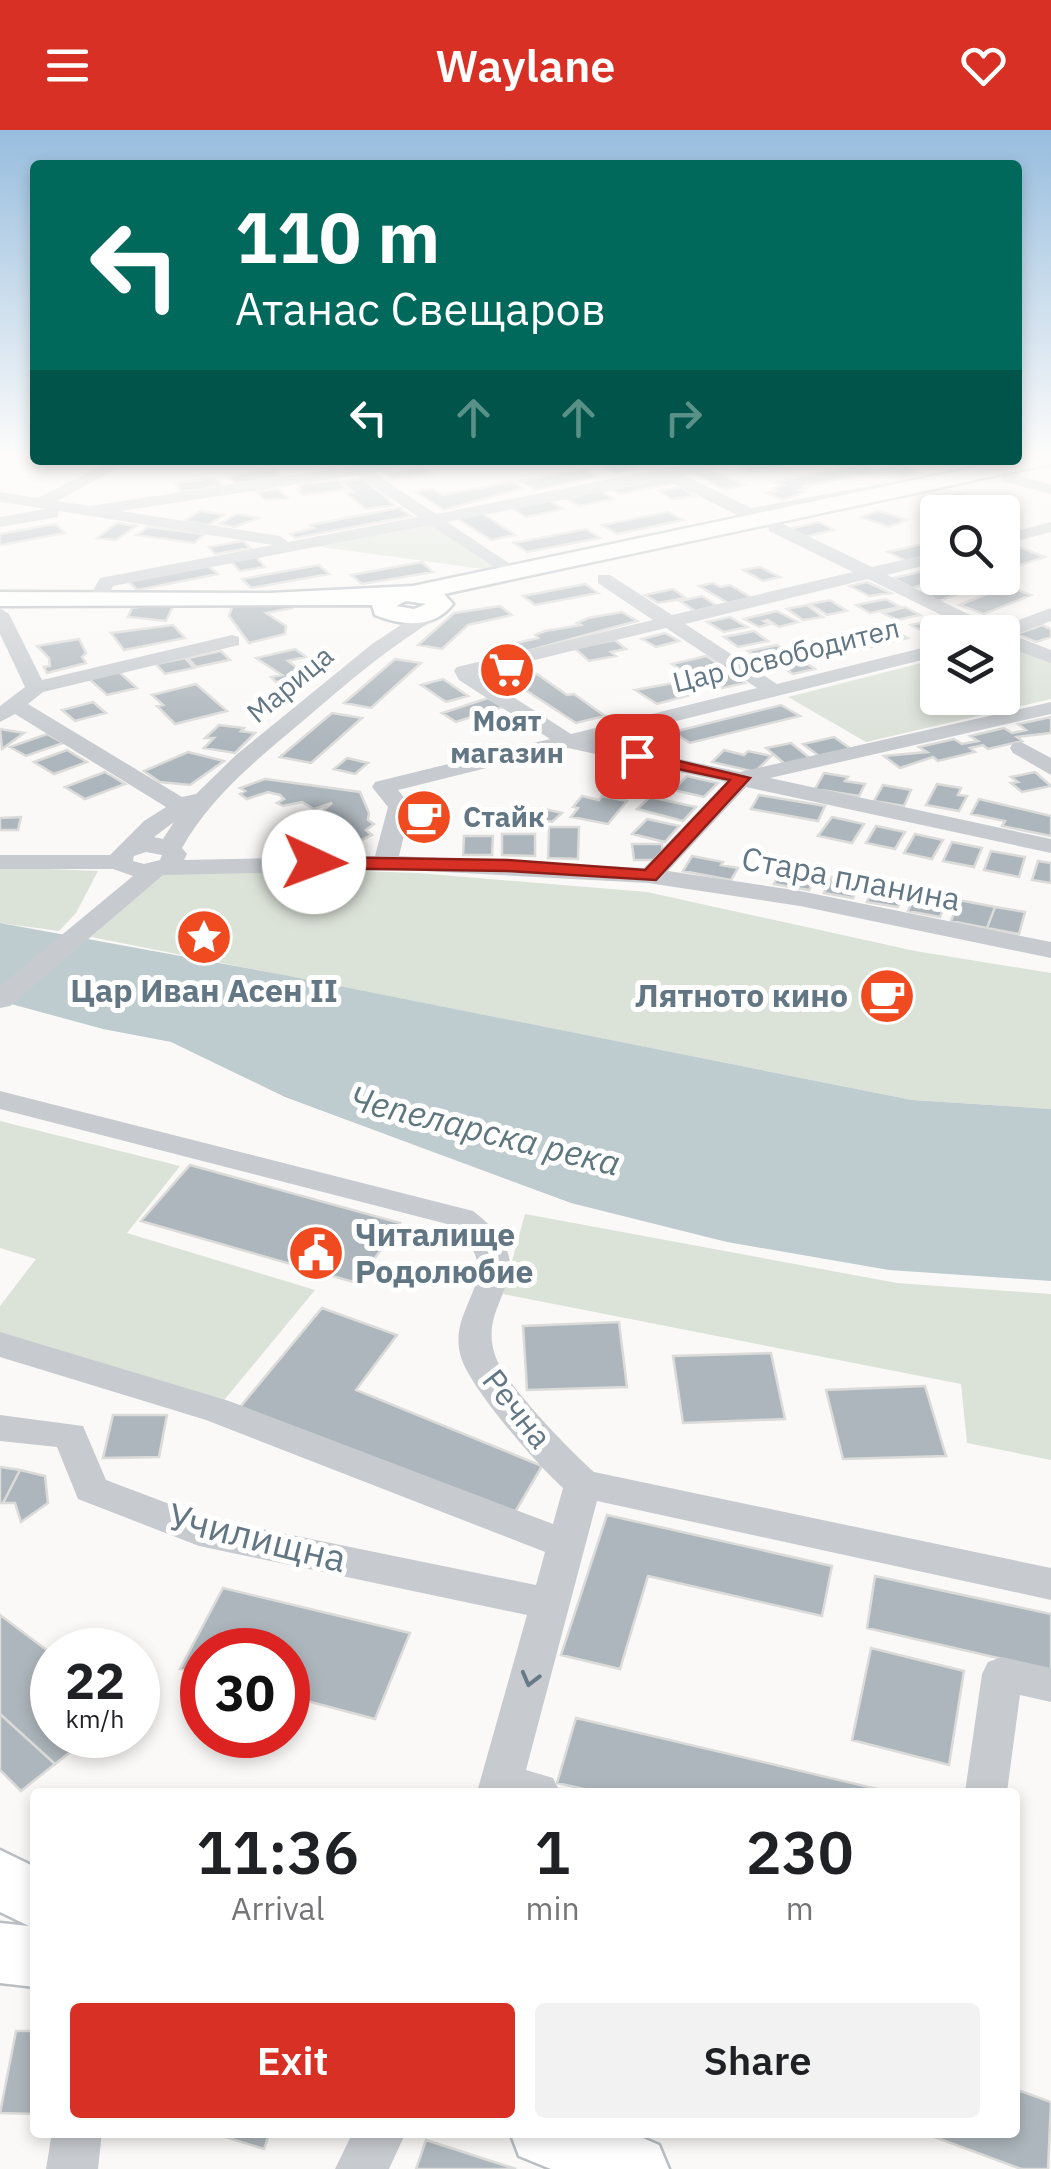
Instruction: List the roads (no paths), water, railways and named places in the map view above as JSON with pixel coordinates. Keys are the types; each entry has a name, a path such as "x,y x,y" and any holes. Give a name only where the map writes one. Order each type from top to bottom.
{"main road":[{"path":"398,604 510,572 603,553"},
{"path":"435,611 550,573 631,553"},
{"path":"4,604 101,591 398,604 438,600 435,611"},
{"path":"0,1878 30,1897"},
{"path":"0,1953 30,1956"},
{"path":"558,2138 635,2169"}],"street":[{"path":"101,591 264,553"},
{"path":"482,553 510,572"},
{"path":"825,553 953,615"},
{"path":"920,563 464,671 466,676 567,740 1051,846"},
{"path":"604,579 772,689"},
{"path":"4,604 34,684"},
{"path":"382,643 392,632 398,604"},
{"path":"382,643 435,611"},
{"path":"1020,627 1051,614"},
{"path":"0,687 34,684 232,642"},
{"name":"Марица","path":"215,787 382,643"},
{"path":"1020,643 1051,657"},
{"name":"Цар Освободител","path":"384,864 400,806 384,787 920,654"},
{"path":"34,684 8,711 182,806"},
{"path":"650,876 742,778 1051,708"},
{"path":"1021,748 1051,768"},
{"path":"108,907 125,860 182,806 215,787"},
{"path":"0,1000 165,859 179,830 215,787"},
{"name":"Стара планина","path":"0,862 125,860 144,844 165,859 507,865 650,876 776,896 1051,950"},
{"name":"Речна","path":"0,1100 462,1218 484,1231 493,1255 493,1284 476,1336 477,1358 530,1431 583,1484"},
{"path":"0,1344 104,1380 216,1410 567,1545"},
{"name":"Училищна","path":"0,1428 70,1435 91,1488 199,1530 550,1604"},
{"path":"512,1788 550,1604 583,1484 1051,1584"},
{"path":"987,1788 1002,1674 1051,1685"},
{"path":"72,2169 76,2138"},
{"path":"362,2169 378,2138"}],"water":[{"name":"Чепеларска река","path":"0,923 284,975 912,1100 1051,1109 1051,1281 889,1270 727,1242 571,1203 285,1097 171,1042 103,1029 0,1001"}],"place":[{"name":"Моят магазин","path":"507,670"},
{"name":"Стайк","path":"424,817"},
{"name":"Цар Иван Асен II","path":"204,937"},
{"name":"Лятното кино","path":"887,996"},
{"name":"Читалище Родолюбие","path":"316,1253"}]}
